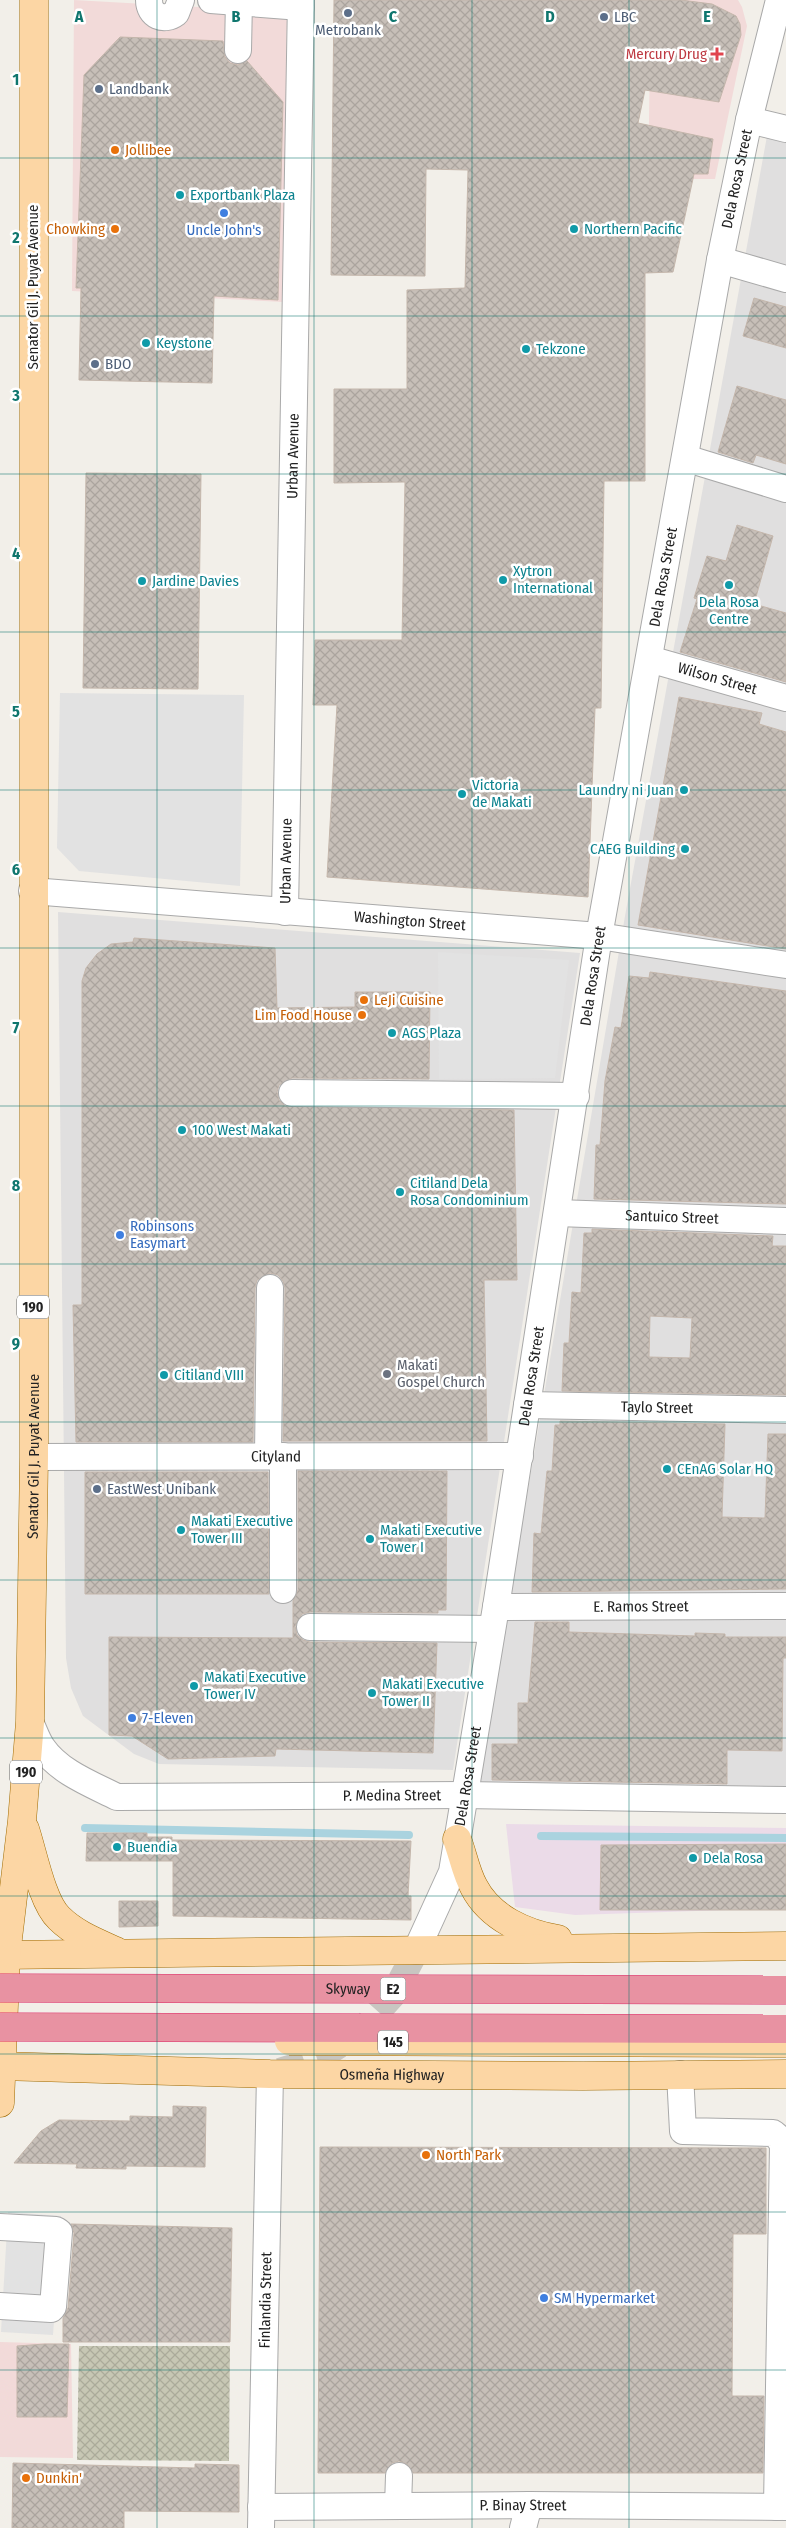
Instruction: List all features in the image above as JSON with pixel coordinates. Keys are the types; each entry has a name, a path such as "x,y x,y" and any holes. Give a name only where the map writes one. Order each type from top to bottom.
{"highway":[{"name":"Skyway","path":"0,1988 786,1990"},
{"path":"0,2027 786,2029"}],"main road":[{"name":"Senator Gil J. Puyat Avenue","path":"0,2103 2,1964 22,1821 30,1722 34,1457 32,891 34,0"},
{"path":"22,1821 44,1893 58,1917 84,1937 125,1955"},
{"path":"457,1839 474,1888 488,1906 510,1923 536,1936 614,1948"},
{"path":"2,1964 125,1955 786,1946"},
{"path":"2,1964 786,1983"},
{"name":"Osmeña Highway","path":"1,2058 786,2043"},
{"name":"Osmeña Highway","path":"1,2058 270,2074 786,2074"}],"street":[{"path":"148,0 152,12 156,16 167,18 176,13 181,0"},
{"path":"211,0 301,4"},
{"name":"Dela Rosa Street","path":"416,1951 452,1872 520,1456 599,936 720,260 749,120 779,0"},
{"path":"238,50 239,1"},
{"name":"Urban Avenue","path":"285,912 301,4"},
{"path":"749,120 786,129"},
{"path":"720,260 786,279"},
{"path":"685,458 786,489"},
{"name":"Wilson Street","path":"649,659 786,698"},
{"name":"Washington Street","path":"32,891 599,936 786,965"},
{"path":"292,1093 576,1096"},
{"name":"Santuico Street","path":"557,1214 786,1221"},
{"path":"270,1288 283,1590"},
{"name":"Taylo Street","path":"527,1405 786,1410"},
{"name":"Cityland","path":"34,1457 520,1456"},
{"name":"E. Ramos Street","path":"310,1627 786,1606"},
{"name":"P. Medina Street","path":"30,1722 42,1747 55,1762 73,1775 117,1797 464,1794 786,1800"},
{"name":"Finlandia Street","path":"261,2518 270,2074"},
{"path":"680,2074 683,2131 773,2133 783,2145 782,2507"},
{"path":"0,2227 56,2230 59,2232 53,2307 51,2309 0,2306"},
{"path":"398,2506 399,2476"},
{"name":"P. Binay Street","path":"261,2518 398,2506 526,2516 736,2517 782,2507"}],"shaded area":[{"name":"Exportbank Plaza","path":"74,0 287,12 283,302 72,291"},
{"path":"651,0 738,0 742,7 747,26 715,179 648,179"},
{"path":"767,136 786,139 786,1790 478,1785 625,916"},
{"path":"60,693 244,695 240,886 79,871 57,848"},
{"path":"58,912 580,953 453,1770 159,1764 134,1754 83,1716 71,1688 66,1658"},
{"path":"438,952 569,960 555,1078 439,1079"},
{"path":"506,1824 786,1828 786,1908 575,1915 515,1907"},
{"path":"8,2212 61,2216 53,2335 1,2332"},
{"path":"0,2342 71,2344 73,2458 0,2457"},
{"path":"79,2346 230,2346 229,2461 77,2460"}],"building":[{"path":"334,0 681,0 712,4 736,16 740,24 741,35 719,102 645,90 638,123 713,139 708,174 694,174 673,272 645,273 645,481 604,481 601,708 595,708 588,897 327,877 337,705 313,705 315,640 402,640 405,482 334,483 334,389 407,389 407,290 465,288 468,170 426,169 425,276 331,275"},
{"name":"Exportbank Plaza","path":"120,37 223,41 225,57 230,63 238,65 247,61 283,102 278,300 214,296 212,383 79,380 81,288 76,288 84,75"},
{"path":"754,298 786,307 786,348 743,336"},
{"path":"737,386 786,400 786,464 756,455 753,463 718,452"},
{"name":"Jardine Davies","path":"86,473 201,474 198,689 83,688"},
{"path":"737,525 773,536 754,604 786,613 786,682 680,652 697,599 694,598 707,556 726,561"},
{"path":"679,697 762,713 759,724 786,732 786,949 638,925"},
{"path":"134,938 275,948 277,1008 355,1007 355,992 430,992 429,1079 292,1078 279,1085 277,1092 279,1100 285,1106 514,1110 517,1280 484,1280 487,1441 283,1441 285,1288 283,1281 278,1275 270,1273 257,1280 255,1288 253,1442 76,1442 73,1305 82,1305 82,981 86,968 97,954 111,944 133,942"},
{"path":"650,972 786,991 786,1204 594,1199 596,1145 600,1145 605,1081 615,1027 621,1028 629,976 649,978"},
{"path":"592,1229 773,1236 772,1246 786,1246 786,1395 562,1391 564,1343 569,1343 572,1292 581,1293 584,1233 592,1233","holes":["650,1316 692,1318 690,1358 649,1357"]},
{"path":"560,1421 725,1424 722,1517 765,1518 768,1434 786,1434 786,1589 532,1592 534,1533 541,1534 547,1471 552,1471 555,1425 560,1425"},
{"path":"298,1471 447,1471 446,1610 438,1610 438,1613 310,1612 302,1614 295,1626 297,1635 303,1640 310,1642 437,1643 433,1753 276,1749 275,1756 168,1759 132,1736 109,1735 109,1637 293,1638 293,1601 298,1590"},
{"name":"Makati Executive Tower III","path":"85,1472 268,1472 269,1594 85,1594"},
{"path":"535,1622 569,1622 569,1632 695,1636 695,1633 725,1634 725,1637 786,1637 786,1658 783,1658 782,1751 727,1750 727,1784 492,1780 492,1744 518,1744 518,1703 528,1703"},
{"path":"87,1833 147,1833 147,1837 172,1837 172,1840 411,1841 408,1896 411,1896 411,1920 173,1916 173,1861 86,1861"},
{"path":"786,1844 786,1910 600,1910 601,1845"},
{"path":"119,1901 158,1901 158,1926 119,1927"},
{"path":"173,2106 206,2107 205,2167 126,2166 126,2169 76,2168 77,2164 14,2163 41,2131 59,2120 130,2121 130,2116 173,2117"},
{"name":"SM Hypermarket","path":"320,2147 766,2148 766,2234 733,2234 732,2396 764,2396 763,2473 413,2473 407,2464 399,2461 392,2463 385,2473 318,2473"},
{"path":"71,2224 232,2228 230,2342 63,2342 63,2318 68,2308 74,2233"},
{"path":"69,2344 67,2417 17,2417 17,2346"},
{"path":"13,2463 195,2468 195,2464 239,2465 239,2512 124,2511 124,2528 12,2528"}],"waterway":[{"path":"85,1828 409,1835"},
{"path":"541,1836 786,1838"}],"tunnel":[{"path":"280,2071 318,2059 360,2032 393,1995 416,1951"}],"place":[{"name":"Metrobank","path":"348,13"},
{"name":"LBC","path":"604,17"},
{"name":"Mercury Drug","path":"717,54"},
{"name":"Landbank","path":"99,89"},
{"name":"Jollibee","path":"115,150"},
{"name":"Exportbank Plaza","path":"180,195"},
{"name":"Uncle John's","path":"224,213"},
{"name":"Chowking","path":"115,229"},
{"name":"Northern Pacific","path":"574,229"},
{"name":"Keystone","path":"146,343"},
{"name":"Tekzone","path":"526,349"},
{"name":"BDO","path":"95,364"},
{"name":"Xytron International","path":"503,580"},
{"name":"Jardine Davies","path":"142,581"},
{"name":"Dela Rosa Centre","path":"729,585"},
{"name":"Laundry ni Juan","path":"684,790"},
{"name":"Victoria de Makati","path":"462,794"},
{"name":"CAEG Building","path":"685,849"},
{"name":"LeJi Cuisine","path":"364,1000"},
{"name":"Lim Food House","path":"362,1015"},
{"name":"AGS Plaza","path":"392,1033"},
{"name":"100 West Makati","path":"182,1130"},
{"name":"Citiland Dela Rosa Condominium","path":"400,1192"},
{"name":"Robinsons Easymart","path":"120,1235"},
{"name":"Makati Gospel Church","path":"387,1374"},
{"name":"Citiland VIII","path":"164,1375"},
{"name":"CEnAG Solar HQ","path":"667,1469"},
{"name":"EastWest Unibank","path":"97,1489"},
{"name":"Makati Executive Tower III","path":"181,1530"},
{"name":"Makati Executive Tower I","path":"370,1539"},
{"name":"Makati Executive Tower IV","path":"194,1686"},
{"name":"Makati Executive Tower II","path":"372,1693"},
{"name":"7-Eleven","path":"132,1718"},
{"name":"Buendia","path":"117,1847"},
{"name":"Dela Rosa","path":"693,1858"},
{"name":"North Park","path":"426,2155"},
{"name":"SM Hypermarket","path":"544,2298"},
{"name":"Dunkin'","path":"26,2478"}]}
